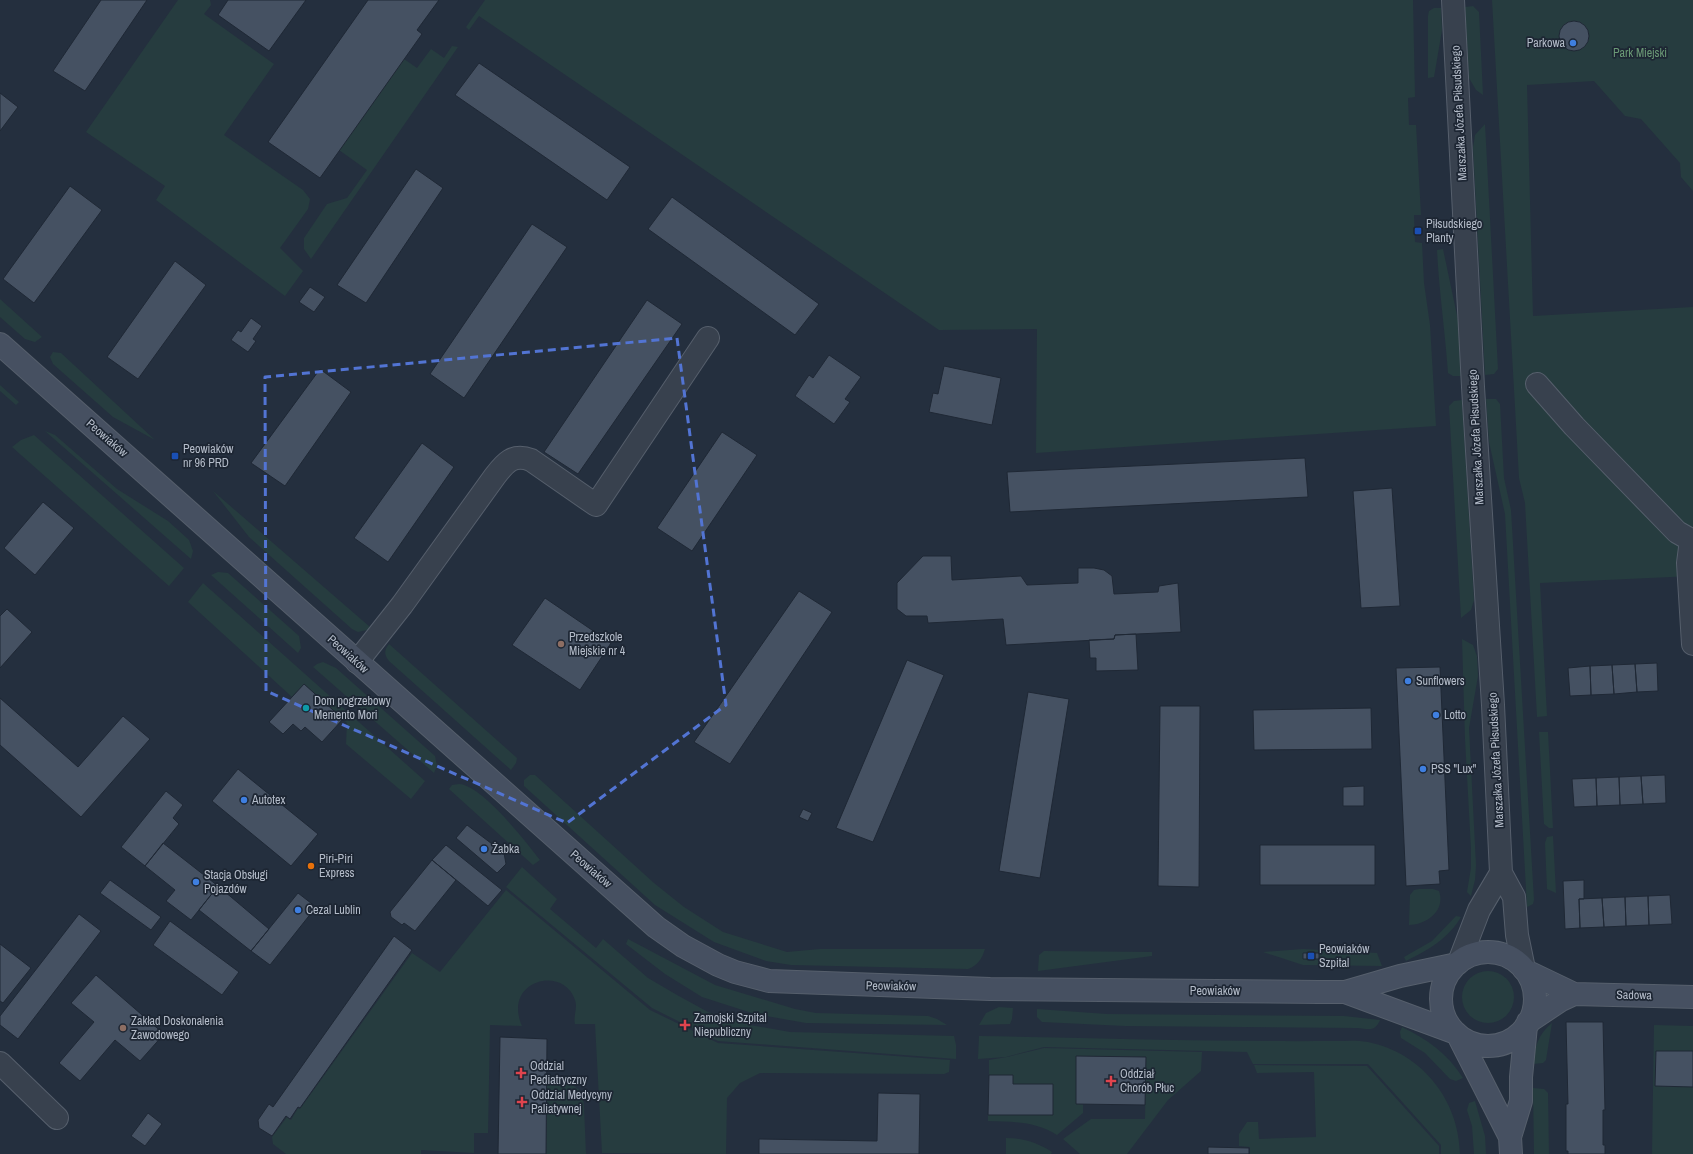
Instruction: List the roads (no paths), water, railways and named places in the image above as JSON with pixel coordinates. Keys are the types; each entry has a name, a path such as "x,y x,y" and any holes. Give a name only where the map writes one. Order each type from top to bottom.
{"main road":[{"name":"Peowiaków","path":"0,344 656,927 696,954 735,972 769,981 813,984 1141,991 1345,992 1400,976 1458,963"},
{"path":"1488,952 1508,956 1525,970 1531,981 1535,1002 1527,1024 1521,1077 1521,1101 1510,1146 1457,1034 1444,1015 1441,998 1444,982 1458,963 1468,956 1488,952"},
{"name":"Sadowa","path":"1525,970 1574,994 1693,997"},
{"name":"Peowiaków","path":"1345,992 1457,1034"},
{"name":"Sadowa","path":"1527,1024 1561,1000 1574,994"},
{"path":"1457,1034 1467,1041 1478,1045 1500,1044 1514,1037 1527,1024"}],"street":[{"name":"Marszałka Józefa Piłsudskiego","path":"1453,0 1473,379 1493,705 1501,873 1514,897 1517,935 1525,970"},
{"path":"357,662 402,605 495,476 509,460 520,457 531,460 596,505 708,338"},
{"path":"1537,384 1574,426 1672,526 1681,534 1692,540 1688,563 1693,644"},
{"path":"1458,963 1479,910 1501,873"},
{"path":"0,1063 57,1118"}],"place":[{"name":"Parkowa","path":"1573,43"},
{"name":"Piłsudskiego Planty","path":"1418,231"},
{"name":"Peowiaków nr 96 PRD","path":"175,456"},
{"name":"Przedszkole Miejskie nr 4","path":"561,644"},
{"name":"Sunflowers","path":"1408,681"},
{"name":"Dom pogrzebowy Memento Mori","path":"306,708"},
{"name":"Lotto","path":"1436,715"},
{"name":"PSS \"Lux\"","path":"1423,769"},
{"name":"Autotex","path":"244,800"},
{"name":"Żabka","path":"484,849"},
{"name":"Piri-Piri Express","path":"311,866"},
{"name":"Stacja Obsługi Pojazdów","path":"196,882"},
{"name":"Cezal Lublin","path":"298,910"},
{"name":"Peowiaków Szpital","path":"1311,956"},
{"name":"Zamojski Szpital Niepubliczny","path":"685,1025"},
{"name":"Zakład Doskonalenia Zawodowego","path":"123,1028"},
{"name":"Oddzial Pediatryczny","path":"521,1073"},
{"name":"Oddział Chorób Płuc","path":"1111,1081"},
{"name":"Oddzial Medycyny Paliatywnej","path":"522,1102"}],"park label":[{"name":"Park Miejski","path":"1640,53"}]}
